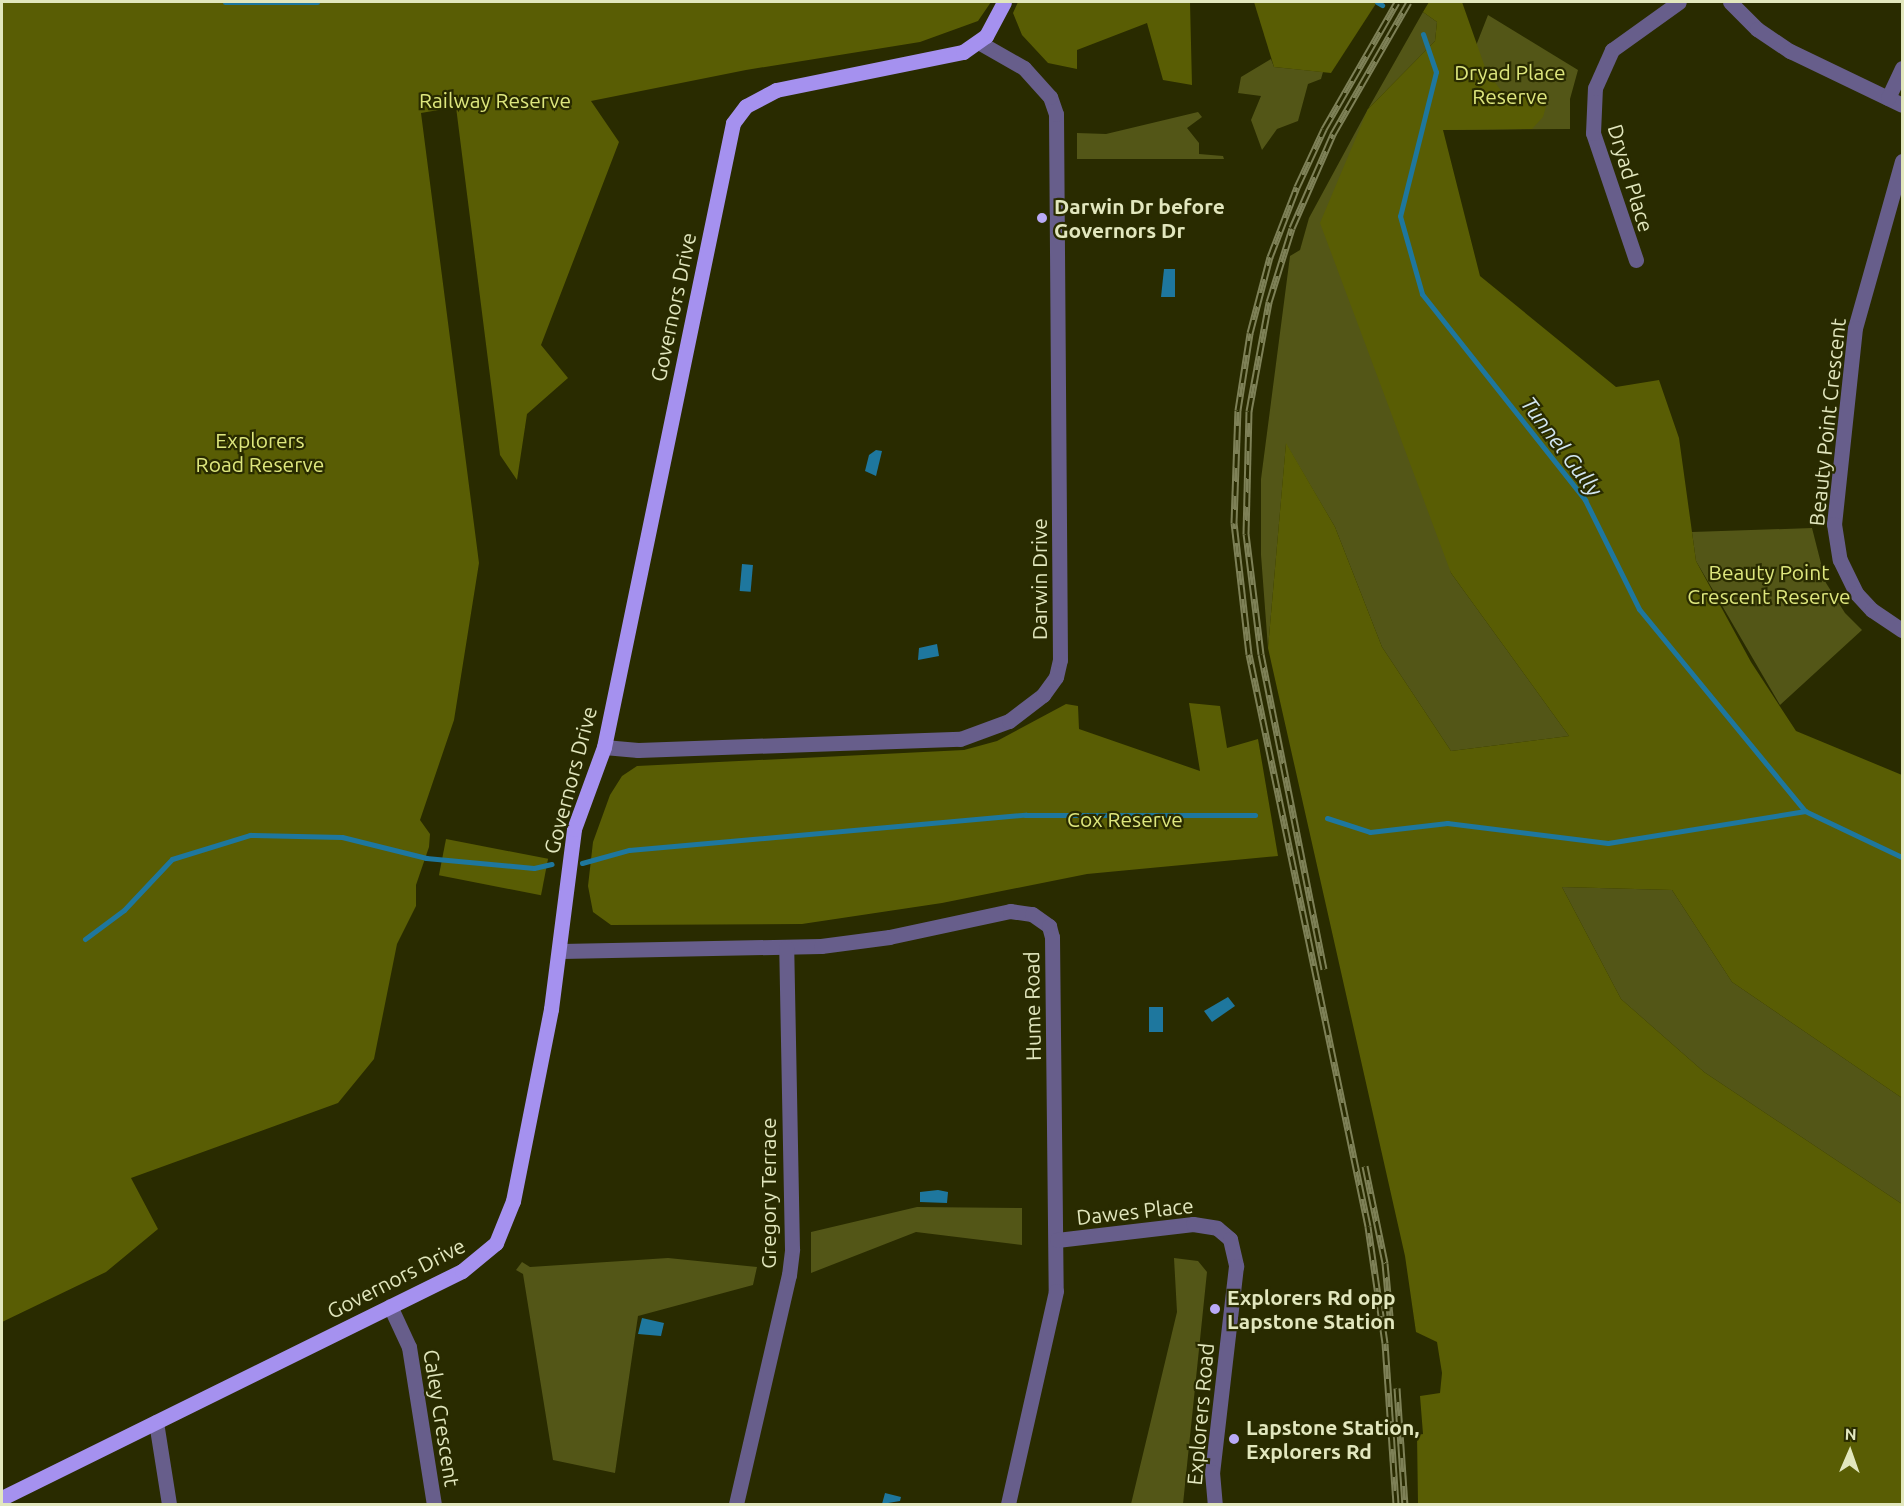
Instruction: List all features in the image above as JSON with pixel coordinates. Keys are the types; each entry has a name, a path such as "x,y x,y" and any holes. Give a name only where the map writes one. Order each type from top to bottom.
{"main road":[{"path":"980,43 1003,5"},
{"name":"Governors Drive","path":"2,1498 390,1306 474,1263 493,1247 504,1228 513,1201 561,951 574,829 604,747 733,123 746,106 776,90 944,57 980,43"}],"street":[{"name":"Dryad Place","path":"1636,260 1597,148 1592,123 1593,96 1601,68 1612,50 1679,2"},
{"path":"1730,2 1757,30 1790,51 1902,105"},
{"name":"Darwin Drive","path":"604,747 638,750 960,739 1009,721 1042,694 1056,677 1060,660 1056,114 1050,97 1024,68 980,43"},
{"path":"1888,98 1902,68"},
{"name":"Beauty Point Crescent","path":"1902,161 1855,328 1834,524 1840,560 1856,593 1872,610 1902,630"},
{"name":"Hume Road","path":"561,951 786,947 880,939 1010,911 1032,914 1049,926 1052,937 1057,1240 1053,1312 1008,1504"},
{"name":"Gregory Terrace","path":"736,1504 790,1266 786,947"},
{"name":"Dawes Place","path":"1057,1240 1193,1224 1217,1228"},
{"name":"Explorers Road","path":"1215,1504 1212,1472 1237,1262 1230,1239 1217,1228"},
{"name":"Caley Crescent","path":"390,1306 409,1347 434,1504"},
{"path":"156,1422 169,1504"}],"green space":[{"name":"Explorers Road Reserve","path":"2,2 991,2 978,21 920,42 746,70 591,101 619,142 541,345 568,378 527,414 517,480 500,455 456,107 421,113 479,563 454,720 420,820 430,834 429,847 416,885 416,906 397,944 374,1059 338,1103 131,1178 158,1229 106,1272 2,1322"},
{"path":"1018,2 1190,2 1192,85 1163,80 1147,23 1077,50 1077,69 1048,63 1022,35 1013,13"},
{"path":"1254,2 1377,2 1331,73 1274,67"},
{"path":"1429,2 1462,2 1486,70 1502,92 1534,96 1547,103 1543,117 1532,129 1443,130 1480,276 1616,387 1659,380 1679,438 1696,561 1751,662 1796,731 1902,775 1902,1098 1732,982 1672,890 1562,887 1621,999 1704,1072 1902,1204 1902,1504 1418,1504 1417,1435 1423,1434 1420,1396 1440,1393 1442,1373 1437,1342 1416,1332 1405,1256 1268,648 1286,443 1335,527 1382,647 1451,751 1569,736 1451,573 1320,223 1368,109 1435,41 1437,22 1423,12"},
{"path":"1423,12 1437,22 1435,41 1368,109"},
{"name":"Dryad Place Reserve","path":"1488,15 1578,70 1570,99 1570,129 1443,130"},
{"path":"1271,59 1274,67 1323,72 1321,79 1308,84 1298,121 1277,129 1262,150 1251,120 1261,96 1238,93 1241,77"},
{"path":"1368,109 1451,573 1569,736 1451,751 1382,647 1335,527 1286,444 1268,648 1261,555 1261,479 1290,256 1300,250 1309,218"},
{"path":"1198,112 1202,117 1187,128 1199,143 1199,154 1223,156 1224,159 1077,159 1077,133 1106,134"},
{"name":"Beauty Point Crescent Reserve","path":"1812,528 1826,583 1845,613 1862,630 1780,705 1696,561 1692,532"},
{"name":"Cox Reserve","path":"1189,703 1220,706 1227,748 1258,739 1278,856 1087,874 942,903 802,924 611,925 593,912 588,886 593,842 610,795 622,776 637,766 964,750 997,741 1066,704 1078,706 1079,729 1200,771"},
{"path":"446,839 548,859 541,895 439,875"},
{"path":"1562,887 1672,890 1732,982 1902,1098 1902,1204 1704,1072 1621,999"},
{"path":"917,1207 1022,1208 1022,1245 916,1232 811,1273 811,1232"},
{"path":"668,1258 757,1267 753,1285 638,1316 615,1473 553,1460 523,1274 516,1270 522,1262 530,1267"},
{"path":"1174,1258 1198,1261 1207,1272 1183,1504 1131,1504 1177,1312"}],"water":[{"path":"1164,269 1175,269 1175,297 1161,297"},
{"path":"876,450 882,451 876,476 865,471 869,455"},
{"path":"742,564 753,565 751,592 740,591"},
{"path":"937,644 939,656 918,660 919,648"},
{"path":"1228,997 1235,1006 1212,1022 1204,1011"},
{"path":"1149,1007 1163,1007 1163,1032 1149,1032"},
{"path":"938,1190 948,1192 947,1203 920,1202 920,1192"},
{"path":"642,1318 664,1323 661,1336 638,1334"},
{"path":"885,1493 901,1497 900,1501 882,1504"}],"waterway":[{"name":"Tunnel Gully","path":"225,2 317,2"},
{"name":"Tunnel Gully","path":"1377,2 1382,5"},
{"name":"Tunnel Gully","path":"1423,34 1436,72 1400,216 1422,294 1585,500 1639,609 1805,811 1902,857"},
{"path":"1327,818 1370,832 1447,823 1608,843 1805,811"},
{"path":"582,863 629,850 1025,815 1255,815"},
{"path":"85,939 124,910 172,859 250,835 342,837 426,858 534,868 552,864"}],"railway":[{"path":"1396,1504 1385,1343 1368,1226 1249,654 1234,523 1238,410 1250,333 1270,257 1297,187 1324,129 1397,2"},
{"path":"1324,969 1261,654 1246,534 1249,411 1269,302 1292,228 1333,134 1409,2"},
{"path":"1365,1166 1385,1263 1390,1316"},
{"path":"1397,1388 1405,1504"}],"place":[{"name":"Darwin Dr before Governors Dr","path":"1042,218"},
{"name":"Explorers Rd opp Lapstone Station","path":"1215,1309"},
{"name":"Lapstone Station, Explorers Rd","path":"1234,1439"}],"park label":[{"name":"Railway Reserve","path":"495,100"}]}
